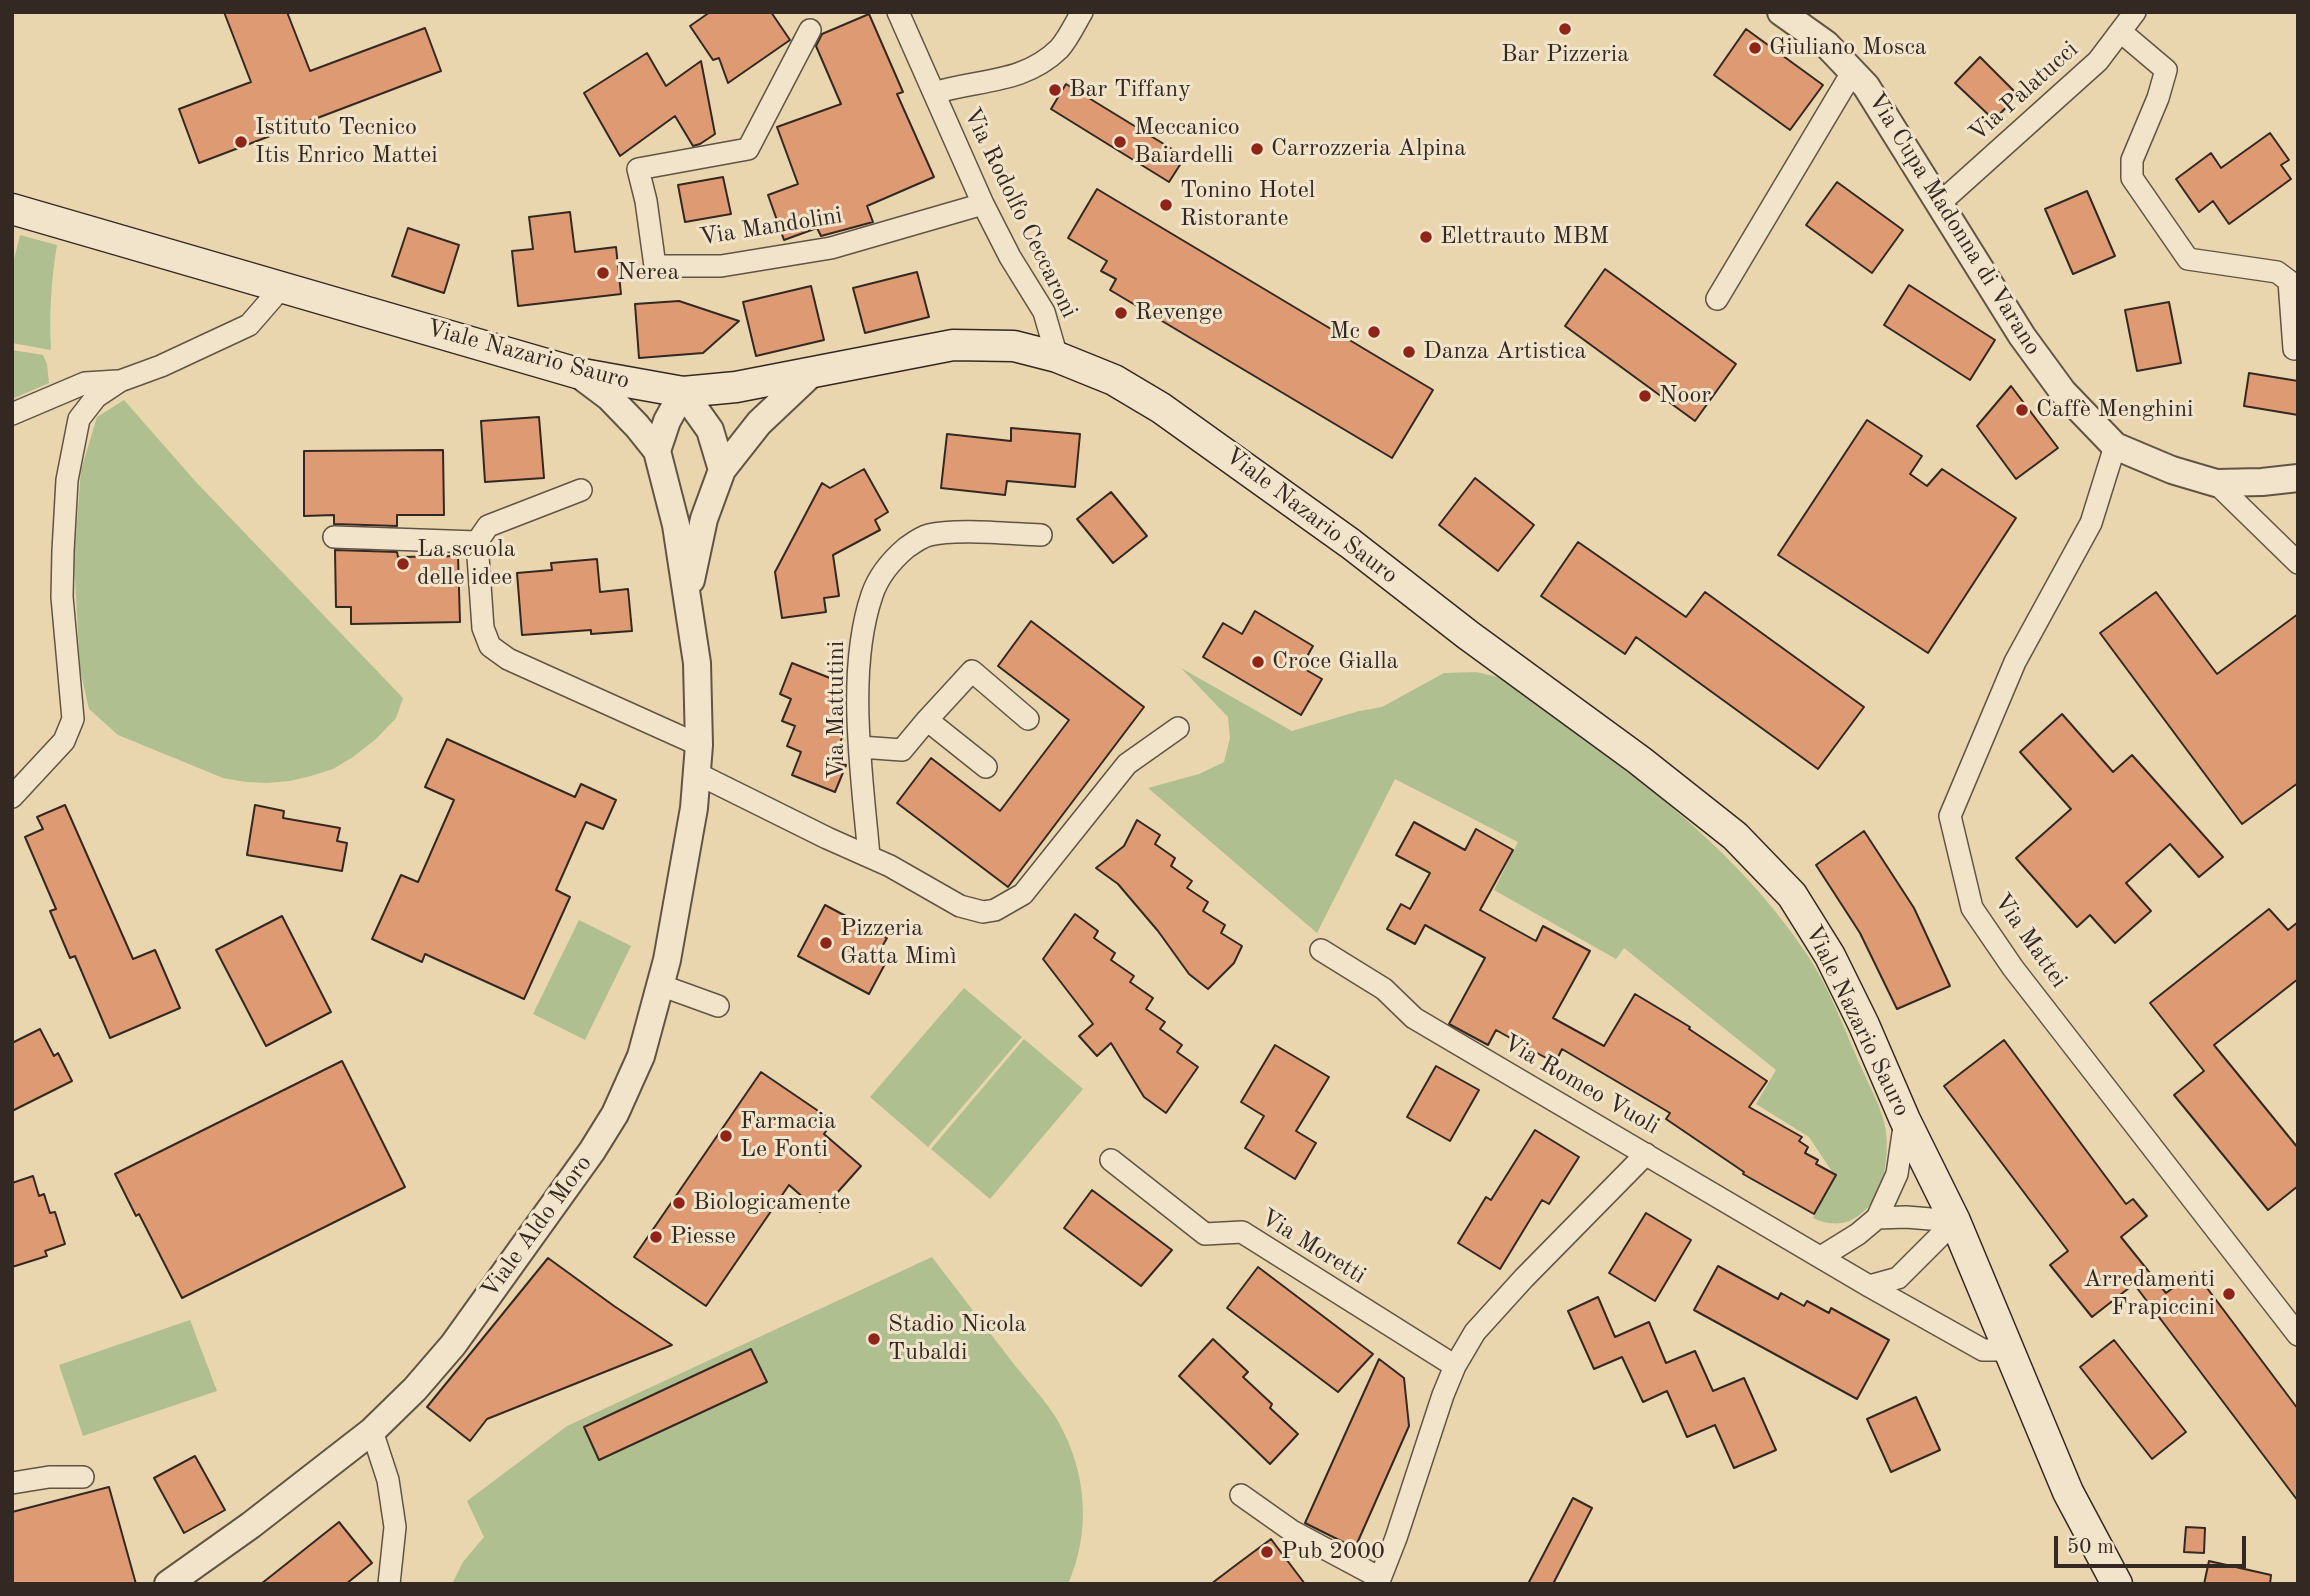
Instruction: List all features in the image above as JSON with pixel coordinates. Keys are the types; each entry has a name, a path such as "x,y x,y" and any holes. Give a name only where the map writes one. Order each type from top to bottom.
{"main road":[{"name":"Viale Nazario Sauro","path":"13,209 577,373 683,392 736,387 953,345 1014,346 1057,356 1114,380 1206,438 1639,760 1735,836 1792,895 1829,956 1864,1025 1905,1120 1955,1220 2068,1492 2117,1584"}],"street":[{"name":"Via Rodolfo Ceccaroni","path":"898,12 983,204 1010,257 1044,312 1057,356"},
{"name":"Via Rodolfo Ceccaroni","path":"934,93 959,86 996,82 1031,70 1060,48 1082,12"},
{"name":"Via Palatucci","path":"1940,203 2098,61 2135,12"},
{"name":"Via Cupa Madonna di Varano","path":"1794,16 1867,86 2022,336 2063,392 2115,446"},
{"name":"Via Mandolini","path":"810,30 748,149 638,169 646,201 655,266 722,266 831,248 983,204"},
{"path":"2121,32 2166,70 2158,98 2132,160 2132,178 2188,259 2277,272 2289,281 2294,349"},
{"path":"1717,299 1853,71"},
{"path":"12,797 64,741 74,719 62,597 67,480 79,419 96,397 120,381 161,366 248,325 282,287"},
{"name":"Viale Aldo Moro","path":"688,596 704,519 722,470 759,423 813,372"},
{"name":"Viale Aldo Moro","path":"167,1584 251,1525 372,1431 415,1389 453,1345 592,1151 629,1084 641,1056 669,948 694,808 699,745 696,663 676,525 657,451 638,426 609,397 577,373"},
{"path":"12,414 85,383 120,381"},
{"path":"657,451 667,421 683,392 710,430 722,470"},
{"path":"2115,446 2172,470 2216,483 2298,478"},
{"name":"Via Mattei","path":"2115,446 2091,523 2015,662 1950,816 1972,908 2013,968 2298,1335"},
{"path":"2216,483 2298,563"},
{"path":"581,490 488,526 477,542 483,628 491,646 508,659 699,745"},
{"name":"Via Mattutini","path":"869,856 860,747 861,648 873,593 884,572 897,556 914,542 929,535 1041,535"},
{"path":"334,537 477,542"},
{"path":"860,747 902,750 972,671 1028,719"},
{"path":"927,720 986,767"},
{"path":"698,774 914,878 960,906 983,912 1003,906 1023,894 1127,764 1178,728"},
{"name":"Via Romeo Vuoli","path":"1321,950 1384,989 1414,1018 1869,1286 1983,1350 2009,1350"},
{"path":"660,985 718,1006"},
{"path":"1821,1257 1858,1234 1877,1218 1897,1174 1905,1120"},
{"path":"1241,1495 1292,1531 1379,1581 1455,1366 1475,1332 1646,1154"},
{"name":"Via Moretti","path":"1111,1160 1205,1234 1242,1232 1455,1366"},
{"path":"1877,1218 1955,1220"},
{"path":"1869,1286 1898,1278 1955,1220"},
{"path":"372,1431 388,1480 395,1527 389,1584"},
{"path":"12,1483 49,1477 83,1477"}],"green space":[{"path":"20,235 57,245 51,298 51,350 12,343 12,268"},
{"path":"12,350 43,355 49,383 12,399"},
{"path":"124,400 196,482 403,698 396,718 376,739 353,757 333,769 290,781 267,783 223,778 118,735 89,709 80,669 74,560 81,470 97,417"},
{"path":"1181,668 1292,731 1382,707 1444,673 1476,672 1502,678 1626,771 1705,836 1741,872 1775,911 1815,966 1879,1107 1886,1130 1882,1182 1872,1203 1856,1217 1843,1223 1829,1223 1813,1218 1835,1176 1809,1137 1756,1104 1776,1070 1624,948 1616,959 1494,890 1518,842 1395,779 1317,933 1148,788 1199,774 1224,762 1230,738 1228,717"},
{"path":"579,920 631,946 585,1040 533,1014"},
{"path":"964,988 1022,1037 928,1147 870,1097"},
{"path":"1024,1039 1083,1089 990,1199 931,1149"},
{"name":"Stadio Nicola Tubaldi","path":"932,1257 1049,1407 1068,1442 1080,1482 1083,1523 1080,1544 1068,1584 452,1584 463,1562 484,1537 467,1501 567,1426"},
{"path":"190,1320 217,1391 83,1436 59,1365"}],"building":[{"path":"224,12 287,12 310,71 425,28 441,71 199,163 179,109 251,82"},
{"path":"710,12 771,12 790,40 728,83 719,58 713,60 690,26"},
{"path":"869,14 903,92 897,94 934,177 867,206 873,222 821,236 817,228 784,240 768,195 798,184 777,127 841,104 816,46 822,34"},
{"path":"1746,29 1823,85 1790,130 1714,75"},
{"path":"647,53 666,86 701,61 715,134 693,146 675,116 620,156 584,93"},
{"path":"1980,57 2018,95 1994,120 1955,83"},
{"path":"1066,84 1185,157 1169,182 1051,109"},
{"path":"2270,133 2289,160 2281,165 2291,179 2229,224 2213,201 2199,212 2176,179 2211,153 2221,168"},
{"path":"723,177 731,214 685,222 678,185"},
{"path":"1837,182 1903,230 1872,273 1806,225"},
{"path":"1097,189 1433,390 1392,458 1110,290 1116,279 1101,271 1107,261 1068,238"},
{"path":"2087,191 2115,256 2073,274 2045,209"},
{"path":"570,212 575,252 616,247 621,294 518,306 512,251 533,249 529,217"},
{"path":"408,228 459,245 444,293 392,276"},
{"path":"1605,269 1736,364 1695,421 1565,326"},
{"path":"917,272 929,317 865,333 853,288"},
{"path":"1909,285 1995,340 1970,380 1884,325"},
{"path":"811,286 824,340 756,356 743,302"},
{"path":"679,301 739,321 703,353 639,358 635,304"},
{"path":"2169,302 2181,363 2137,371 2125,310"},
{"path":"2249,373 2298,381 2298,415 2244,406"},
{"path":"2011,386 2058,448 2016,479 1977,426"},
{"path":"539,417 544,478 485,482 481,421"},
{"path":"1867,420 1922,456 1910,474 1927,486 1942,469 2016,518 1928,653 1778,555"},
{"path":"1011,428 1080,434 1075,487 1007,481 1005,495 941,488 947,434 1011,441"},
{"path":"443,450 444,515 397,515 397,526 334,524 334,515 304,516 304,451"},
{"path":"864,469 888,512 875,520 880,530 833,555 839,596 824,598 826,612 782,618 775,572 822,483 830,488"},
{"path":"1475,478 1534,525 1498,571 1439,525"},
{"path":"1111,492 1147,536 1113,563 1077,519"},
{"path":"1578,542 1686,617 1705,592 1864,707 1818,769 1636,637 1625,654 1541,596"},
{"path":"335,550 397,552 398,557 458,556 460,622 351,624 351,607 336,607"},
{"path":"597,559 600,592 628,589 632,631 591,634 591,630 522,635 517,573 552,570 551,563"},
{"path":"2156,592 2217,674 2298,614 2298,783 2242,824 2100,633"},
{"name":"Croce Gialla","path":"1255,611 1313,646 1301,667 1322,679 1301,715 1203,657 1223,623 1242,634"},
{"path":"1031,621 1144,707 1008,887 897,803 931,758 1000,811 1069,720 998,666"},
{"path":"792,663 840,682 832,704 843,708 834,732 843,735 833,761 846,765 835,792 792,775 801,752 787,746 795,726 782,721 791,699 780,694"},
{"path":"2062,714 2113,772 2132,755 2223,857 2199,877 2170,844 2126,883 2151,911 2115,943 2090,915 2077,927 2016,858 2071,809 2020,752"},
{"path":"447,739 575,797 581,784 616,800 603,829 586,822 556,890 570,897 524,999 425,954 422,962 372,939 401,875 418,882 454,800 425,787"},
{"path":"65,805 133,959 155,950 180,1008 110,1038 75,956 70,958 50,911 56,909 25,837 43,829 37,817"},
{"path":"255,805 284,811 283,818 340,828 337,841 347,843 342,871 247,855"},
{"path":"1137,820 1160,835 1155,844 1175,858 1171,866 1192,881 1187,888 1208,902 1203,911 1225,925 1221,933 1242,946 1234,963 1208,989 1189,974 1158,931 1118,884 1096,868 1124,846"},
{"path":"1414,822 1465,850 1476,829 1513,850 1480,910 1536,941 1543,926 1590,951 1553,1018 1604,1046 1635,994 1690,1027 1689,1029 1767,1081 1749,1107 1802,1137 1799,1141 1808,1147 1805,1153 1818,1160 1816,1164 1836,1175 1814,1214 1743,1174 1744,1172 1666,1119 1670,1113 1562,1049 1555,1063 1496,1030 1488,1045 1449,1024 1485,958 1425,925 1415,944 1387,929 1401,904 1410,909 1430,873 1396,855"},
{"path":"1864,831 1914,908 1950,986 1897,1009 1860,933 1816,865"},
{"path":"825,905 887,938 875,959 885,964 869,994 798,956"},
{"path":"2269,909 2288,930 2298,922 2298,979 2214,1045 2298,1148 2298,1186 2268,1210 2174,1095 2204,1071 2150,1003"},
{"path":"1075,914 1098,931 1094,938 1115,953 1111,960 1134,976 1130,982 1153,998 1146,1009 1165,1022 1160,1029 1182,1045 1177,1052 1198,1067 1166,1113 1144,1097 1111,1043 1097,1056 1079,1036 1093,1024 1043,959"},
{"path":"282,916 331,1012 266,1046 216,950"},
{"path":"40,1029 54,1056 58,1053 72,1081 12,1111 12,1043"},
{"path":"2004,1040 2126,1204 2133,1199 2147,1216 2121,1237 2166,1293 2195,1272 2298,1409 2298,1501 2134,1284 2092,1317 2050,1265 2068,1251 1944,1086"},
{"path":"1275,1045 1329,1077 1296,1131 1316,1143 1295,1179 1245,1148 1264,1116 1241,1102"},
{"path":"342,1061 405,1187 182,1298 139,1214 136,1216 115,1174"},
{"path":"1436,1066 1479,1090 1450,1141 1407,1117"},
{"path":"761,1072 833,1121 824,1134 861,1166 820,1212 789,1185 706,1306 634,1257"},
{"path":"1535,1130 1579,1157 1549,1204 1542,1200 1500,1269 1458,1243 1486,1197 1491,1200"},
{"path":"33,1176 39,1196 44,1194 50,1213 55,1212 65,1244 45,1251 47,1256 12,1267 12,1183"},
{"path":"1092,1190 1172,1250 1141,1286 1064,1228"},
{"path":"1646,1213 1691,1240 1655,1301 1609,1273"},
{"path":"548,1258 672,1345 487,1419 470,1441 427,1407"},
{"path":"1718,1266 1778,1299 1781,1293 1804,1306 1807,1301 1829,1313 1831,1308 1889,1340 1857,1399 1694,1310"},
{"path":"1258,1267 1373,1354 1338,1392 1227,1308"},
{"path":"1598,1297 1615,1337 1649,1322 1666,1363 1695,1351 1713,1391 1744,1378 1776,1450 1734,1468 1715,1425 1687,1437 1667,1391 1643,1402 1622,1357 1594,1369 1568,1311"},
{"path":"1213,1339 1248,1372 1243,1377 1272,1404 1270,1408 1298,1434 1270,1464 1179,1376"},
{"path":"2114,1340 2186,1432 2152,1459 2080,1367"},
{"path":"751,1349 767,1382 599,1460 584,1427"},
{"path":"1379,1359 1404,1378 1409,1426 1355,1548 1305,1523"},
{"path":"1916,1397 1940,1450 1891,1472 1867,1419"},
{"path":"195,1456 225,1510 184,1533 154,1478"},
{"path":"109,1487 136,1584 12,1584 12,1512"},
{"path":"1573,1498 1592,1508 1553,1584 1528,1584"},
{"path":"339,1522 372,1563 346,1584 261,1584"},
{"path":"2186,1527 2205,1528 2204,1553 2184,1552"},
{"name":"Pub 2000","path":"1271,1539 1305,1584 1211,1584 1236,1565"},
{"path":"2209,1561 2271,1575 2270,1584 2204,1584"}],"place":[{"name":"Bar Pizzeria","path":"1565,29"},
{"name":"Giuliano Mosca","path":"1755,48"},
{"name":"Bar Tiffany","path":"1055,90"},
{"name":"Istituto Tecnico Itis Enrico Mattei","path":"241,142"},
{"name":"Meccanico Baiardelli","path":"1120,142"},
{"name":"Carrozzeria Alpina","path":"1257,149"},
{"name":"Tonino Hotel Ristorante","path":"1166,205"},
{"name":"Elettrauto MBM","path":"1426,237"},
{"name":"Nerea","path":"603,273"},
{"name":"Revenge","path":"1121,313"},
{"name":"Mc","path":"1374,332"},
{"name":"Danza Artistica","path":"1409,352"},
{"name":"Noor","path":"1645,396"},
{"name":"Caffè Menghini","path":"2022,410"},
{"name":"La scuola delle idee","path":"403,564"},
{"name":"Croce Gialla","path":"1258,662"},
{"name":"Pizzeria Gatta Mimì","path":"826,943"},
{"name":"Farmacia Le Fonti","path":"726,1136"},
{"name":"Biologicamente","path":"679,1203"},
{"name":"Piesse","path":"656,1237"},
{"name":"Arredamenti Frapiccini","path":"2229,1294"},
{"name":"Stadio Nicola Tubaldi","path":"874,1339"},
{"name":"Pub 2000","path":"1267,1552"}]}
